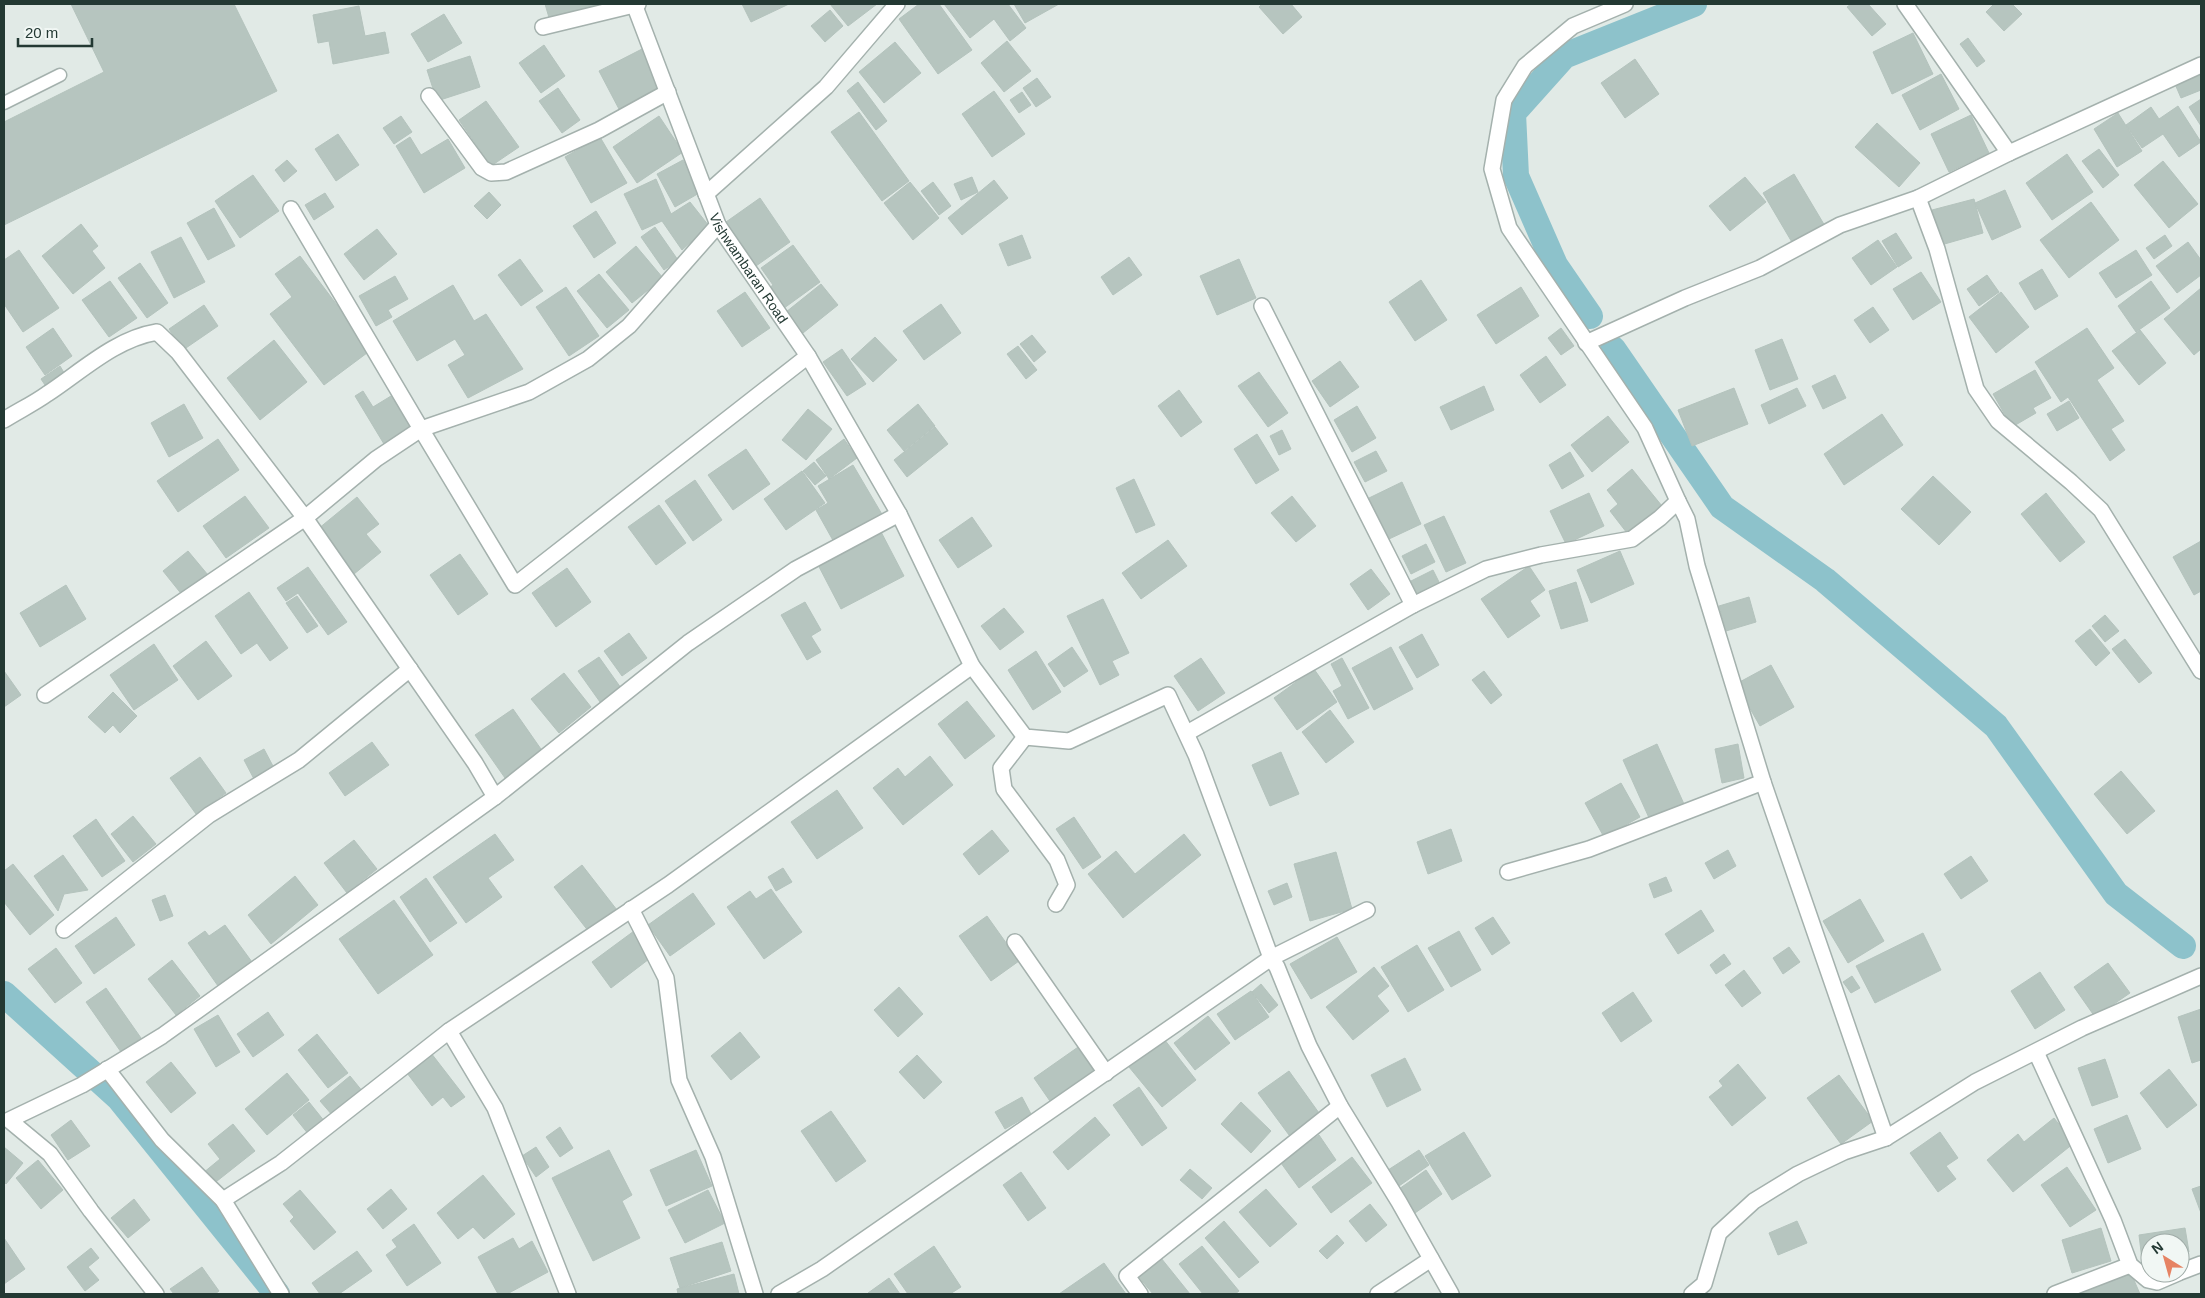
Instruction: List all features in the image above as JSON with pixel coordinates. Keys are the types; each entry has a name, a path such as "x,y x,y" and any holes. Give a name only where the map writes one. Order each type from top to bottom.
{"street":[{"path":"543,28 635,4"},
{"name":"Vishwambaran Road","path":"635,4 718,225 808,356 899,514 972,666 1025,737"},
{"path":"706,194 826,88 897,4"},
{"path":"1625,4 1572,26 1525,66 1504,100 1492,169 1509,228 1645,428 1687,519 1697,566 1762,782 1886,1138"},
{"path":"1905,4 2008,154"},
{"path":"1586,343 1685,298 1760,268 1840,225 1918,198 2008,154 2201,65"},
{"path":"429,96 453,127 468,152 482,168 491,173 506,172 599,130 668,92"},
{"path":"1918,198 1937,249 1976,389 1998,421 2071,482 2101,510 2201,671"},
{"path":"292,209 516,586 808,356"},
{"path":"45,696 305,518 376,460 421,429 529,392 588,359 629,326 718,225"},
{"path":"1262,306 1413,605"},
{"path":"4,420 45,396 122,342 139,334 157,332 178,352 305,518 475,763 495,798"},
{"path":"1187,733 1369,632 1413,605 1486,570 1541,556 1632,539 1678,501"},
{"path":"156,1294 91,1211 50,1154 7,1118 82,1084 162,1036 495,798 688,643 796,569 899,514"},
{"path":"223,1200 281,1163 449,1031 631,909 972,666"},
{"path":"64,930 209,814 299,760 410,669"},
{"path":"1056,904 1067,885 1057,860 1004,789 1001,768 1025,737 1069,741 1168,695 1187,733 1272,958 1309,1046 1340,1106 1399,1202 1451,1294"},
{"path":"1508,872 1590,850 1762,782"},
{"path":"631,909 666,978 678,1080 713,1157 755,1294"},
{"path":"779,1294 822,1269 1272,958 1367,910"},
{"path":"1015,942 1106,1072"},
{"path":"1692,1294 1708,1289 1719,1233 1754,1201 1844,1152 1886,1138 1975,1082 2082,1028 2201,976"},
{"path":"449,1031 495,1108 568,1294"},
{"path":"2036,1052 2113,1220 2130,1265 2140,1273"},
{"path":"107,1069 162,1140 223,1200 281,1294"},
{"path":"1140,1294 1127,1276 1340,1106"},
{"path":"1378,1294 1432,1259"},
{"path":"2055,1294 2130,1265"}],"lane":[{"path":"4,103 60,75"}],"building":[{"path":"71,4 234,4 277,91 4,225 4,122 104,72"},
{"path":"545,4 594,4 595,8 550,21"},
{"path":"742,4 789,4 751,22"},
{"path":"830,4 877,4 848,26"},
{"path":"919,4 939,4 972,50 938,74 899,19"},
{"path":"944,4 1008,4 1026,28 1010,41 994,19 970,38"},
{"path":"1014,4 1059,4 1025,23"},
{"path":"1262,4 1291,4 1302,17 1283,34 1259,7"},
{"path":"1851,4 1868,4 1886,24 1872,36 1847,7"},
{"path":"1994,4 2012,4 2022,14 2004,31 1986,12"},
{"path":"359,6 365,36 385,32 389,53 333,64 329,41 318,43 313,15"},
{"path":"830,10 843,26 825,42 811,26"},
{"path":"444,14 462,43 428,62 411,34"},
{"path":"1913,33 1933,74 1892,94 1873,52"},
{"path":"1968,38 1985,61 1977,67 1960,44"},
{"path":"1007,41 1031,71 1004,92 981,63"},
{"path":"895,42 921,73 884,103 859,72"},
{"path":"544,45 565,76 541,93 519,63"},
{"path":"642,49 662,88 620,111 599,71"},
{"path":"470,56 480,87 437,101 427,70"},
{"path":"1635,59 1659,94 1625,118 1601,83"},
{"path":"1941,74 1959,109 1920,130 1902,95"},
{"path":"2201,75 2201,90 2181,98 2175,84"},
{"path":"1037,78 1051,97 1036,107 1023,88"},
{"path":"858,82 887,121 876,130 847,91"},
{"path":"558,88 580,120 562,133 539,101"},
{"path":"994,91 1025,134 992,157 962,114"},
{"path":"1022,92 1031,105 1019,113 1010,100"},
{"path":"2201,99 2201,126 2189,107"},
{"path":"486,101 519,147 491,166 459,120"},
{"path":"2178,106 2201,142 2179,157 2163,134 2142,148 2126,125 2151,107 2159,119"},
{"path":"859,112 909,181 882,201 831,132"},
{"path":"2118,113 2142,151 2117,167 2094,129"},
{"path":"1971,115 1989,153 1949,172 1931,134"},
{"path":"401,116 412,132 394,144 383,128"},
{"path":"659,116 683,152 637,183 613,147"},
{"path":"1877,123 1920,163 1899,187 1855,147"},
{"path":"338,134 359,165 336,181 315,149"},
{"path":"410,137 421,155 448,139 465,168 424,193 396,146"},
{"path":"600,137 627,183 591,203 565,157"},
{"path":"2099,149 2119,175 2103,188 2082,161"},
{"path":"2067,154 2093,192 2052,220 2026,183"},
{"path":"287,160 297,171 284,182 275,170"},
{"path":"683,160 701,192 675,207 657,174"},
{"path":"2163,161 2198,204 2169,228 2134,185"},
{"path":"1794,174 1825,226 1793,244 1763,193"},
{"path":"253,175 279,211 240,238 215,201"},
{"path":"972,177 978,192 961,200 954,184"},
{"path":"1745,177 1766,202 1730,231 1709,206"},
{"path":"656,179 671,214 690,202 709,226 682,250 662,221 642,230 624,194"},
{"path":"994,180 1008,198 962,235 948,218"},
{"path":"910,182 939,218 913,240 884,203"},
{"path":"933,182 951,206 939,215 921,191"},
{"path":"2005,190 2021,227 1992,240 1975,203"},
{"path":"489,192 501,205 487,219 474,206"},
{"path":"325,193 334,207 314,220 305,205"},
{"path":"760,198 790,242 756,266 726,222"},
{"path":"1974,199 1983,233 1941,245 1932,210"},
{"path":"2091,202 2119,240 2069,278 2040,240"},
{"path":"214,208 235,246 208,260 187,223"},
{"path":"596,211 616,243 594,258 573,226"},
{"path":"81,224 98,246 92,251 105,268 73,294 42,256"},
{"path":"655,227 678,260 664,270 641,237"},
{"path":"377,229 397,254 364,280 344,254"},
{"path":"1896,233 1912,258 1898,267 1882,241"},
{"path":"1022,235 1031,258 1008,266 999,244"},
{"path":"2165,235 2172,246 2154,259 2146,248"},
{"path":"181,237 205,282 174,298 151,252"},
{"path":"1878,240 1897,267 1871,285 1852,258"},
{"path":"2188,242 2201,260 2201,275 2177,293 2156,266"},
{"path":"793,245 820,282 780,311 765,291 773,285 761,268"},
{"path":"636,246 663,278 632,303 606,272"},
{"path":"19,250 59,308 23,332 4,304 4,260"},
{"path":"2136,250 2152,275 2116,298 2099,273"},
{"path":"300,256 371,350 324,385 270,314 292,297 275,274"},
{"path":"1129,257 1142,275 1113,295 1101,277"},
{"path":"520,259 543,291 521,306 498,275"},
{"path":"1239,259 1256,298 1217,315 1200,276"},
{"path":"140,263 168,303 147,318 118,278"},
{"path":"2042,269 2058,296 2035,310 2019,283"},
{"path":"1921,272 1941,302 1913,320 1893,289"},
{"path":"599,274 629,310 607,328 577,291"},
{"path":"1987,275 1999,292 1979,306 1967,289"},
{"path":"395,276 408,299 388,310 392,317 376,326 359,296"},
{"path":"1421,280 1447,320 1415,341 1389,302"},
{"path":"110,281 137,318 109,337 82,300"},
{"path":"2151,281 2170,308 2136,332 2118,306"},
{"path":"821,284 838,305 803,333 786,312"},
{"path":"453,285 474,321 486,314 523,369 468,398 448,365 465,355 455,339 417,361 393,321"},
{"path":"566,287 599,336 569,356 536,307"},
{"path":"1521,287 1539,316 1496,344 1477,315"},
{"path":"2201,288 2201,349 2194,355 2164,319"},
{"path":"745,292 770,328 742,347 717,311"},
{"path":"2001,292 2029,327 1996,353 1969,317"},
{"path":"941,304 961,333 924,360 903,331"},
{"path":"204,305 218,326 183,350 169,329"},
{"path":"1873,307 1889,330 1870,343 1854,320"},
{"path":"53,328 72,356 45,375 26,347"},
{"path":"1561,328 1574,346 1561,355 1548,338"},
{"path":"2087,328 2114,368 2097,380 2124,421 2111,429 2125,450 2110,461 2068,397 2061,402 2035,362"},
{"path":"2140,330 2166,363 2139,385 2112,351"},
{"path":"1032,335 1046,352 1034,362 1020,344"},
{"path":"875,337 897,360 873,382 851,359"},
{"path":"1782,339 1798,379 1770,390 1755,350"},
{"path":"274,340 307,382 260,420 227,378"},
{"path":"1018,346 1037,370 1026,379 1007,354"},
{"path":"842,349 866,384 847,396 823,362"},
{"path":"1546,356 1566,385 1540,403 1520,375"},
{"path":"1340,361 1359,387 1330,407 1312,381"},
{"path":"60,366 66,376 47,388 41,379"},
{"path":"2035,370 2051,398 2033,408 2036,413 2012,427 1993,394"},
{"path":"1259,372 1288,413 1268,427 1238,386"},
{"path":"1835,375 1846,398 1823,409 1812,386"},
{"path":"1484,386 1494,410 1451,430 1440,407"},
{"path":"1734,388 1748,424 1692,446 1678,410"},
{"path":"1797,388 1806,406 1769,424 1761,405"},
{"path":"1179,390 1202,422 1181,437 1158,406"},
{"path":"363,391 373,407 391,396 411,428 384,444 355,396"},
{"path":"2069,401 2079,418 2057,431 2047,414"},
{"path":"184,404 203,438 169,457 151,423"},
{"path":"918,404 935,426 904,451 887,430"},
{"path":"1357,406 1376,438 1352,452 1334,420"},
{"path":"808,409 832,429 806,460 782,440"},
{"path":"1882,414 1903,445 1844,485 1824,454"},
{"path":"1608,416 1629,442 1592,472 1571,445"},
{"path":"935,427 948,444 907,477 894,460"},
{"path":"1282,430 1291,449 1279,455 1270,436"},
{"path":"1257,434 1279,470 1256,484 1234,449"},
{"path":"218,439 239,470 178,512 157,481"},
{"path":"844,439 857,458 829,479 816,460"},
{"path":"746,449 770,484 733,510 708,475"},
{"path":"1376,451 1387,471 1365,482 1354,462"},
{"path":"1570,452 1584,476 1562,489 1549,465"},
{"path":"814,462 826,476 815,485 803,471"},
{"path":"853,465 883,516 835,544 816,510 828,503 818,486"},
{"path":"1632,469 1662,506 1627,533 1610,511 1618,504 1607,490"},
{"path":"802,471 825,503 786,530 764,499"},
{"path":"1933,476 1971,512 1939,545 1901,509"},
{"path":"1134,479 1155,525 1136,533 1116,488"},
{"path":"695,480 722,520 693,541 665,501"},
{"path":"1402,482 1421,524 1389,539 1369,498"},
{"path":"1589,493 1604,526 1566,544 1550,511"},
{"path":"2046,493 2085,542 2060,562 2021,514"},
{"path":"245,496 269,528 226,558 203,526"},
{"path":"1292,496 1316,526 1296,542 1271,513"},
{"path":"357,497 379,524 366,534 381,552 354,574 318,529"},
{"path":"659,505 686,543 656,565 628,527"},
{"path":"1444,516 1466,563 1446,572 1424,525"},
{"path":"972,517 992,546 958,568 939,540"},
{"path":"879,528 904,576 841,609 816,561"},
{"path":"1168,540 1187,566 1141,599 1122,573"},
{"path":"2201,541 2201,591 2194,595 2173,557"},
{"path":"1426,544 1435,562 1411,574 1402,556"},
{"path":"188,551 208,575 183,596 163,571"},
{"path":"1620,551 1634,584 1591,603 1577,570"},
{"path":"460,554 488,594 458,615 430,575"},
{"path":"1529,566 1545,590 1530,601 1540,616 1508,638 1481,599"},
{"path":"308,567 347,622 328,635 298,593 286,601 277,588"},
{"path":"567,568 591,602 556,627 532,593"},
{"path":"1371,569 1390,594 1368,610 1350,584"},
{"path":"1433,570 1442,588 1418,600 1409,582"},
{"path":"1576,582 1588,621 1561,629 1549,591"},
{"path":"66,585 86,619 40,647 20,613"},
{"path":"249,592 288,648 270,661 257,643 241,654 215,616"},
{"path":"297,596 318,626 307,633 286,603"},
{"path":"1749,597 1756,622 1726,631 1719,606"},
{"path":"1103,599 1129,653 1112,661 1119,675 1100,685 1067,616"},
{"path":"805,602 821,630 811,636 821,652 807,660 781,615"},
{"path":"1004,608 1024,632 1000,650 981,626"},
{"path":"2105,615 2119,631 2105,642 2092,626"},
{"path":"2090,629 2110,653 2096,666 2075,641"},
{"path":"629,633 647,658 622,676 604,651"},
{"path":"1422,634 1439,665 1417,678 1399,647"},
{"path":"2125,639 2152,673 2139,683 2112,649"},
{"path":"206,641 232,676 198,700 173,666"},
{"path":"154,644 178,680 134,710 110,675"},
{"path":"1072,647 1088,671 1064,687 1048,664"},
{"path":"1391,647 1413,689 1374,710 1352,668"},
{"path":"1036,651 1061,692 1033,710 1008,670"},
{"path":"599,657 621,688 600,702 578,671"},
{"path":"1201,658 1225,693 1198,711 1174,676"},
{"path":"1342,658 1369,708 1348,719 1333,691 1342,686 1331,664"},
{"path":"1771,665 1794,707 1760,726 1736,684"},
{"path":"1314,669 1337,702 1297,730 1274,698"},
{"path":"4,671 21,695 4,707"},
{"path":"1484,671 1502,695 1491,704 1472,680"},
{"path":"564,673 591,707 559,733 531,699"},
{"path":"113,692 137,716 120,733 113,725 105,733 88,717"},
{"path":"967,701 995,736 965,759 938,724"},
{"path":"513,709 543,752 505,778 475,735"},
{"path":"1330,710 1354,742 1326,763 1302,732"},
{"path":"372,742 389,765 345,796 329,773"},
{"path":"1657,744 1684,804 1650,820 1623,760"},
{"path":"1738,744 1744,778 1722,783 1715,749"},
{"path":"264,749 274,768 254,779 244,760"},
{"path":"1281,752 1299,794 1270,806 1252,765"},
{"path":"930,756 953,785 903,825 873,788 898,768 905,777"},
{"path":"200,757 226,793 196,814 170,778"},
{"path":"2121,771 2155,811 2127,834 2094,794"},
{"path":"1621,783 1640,817 1604,837 1585,803"},
{"path":"837,790 863,828 817,859 791,822"},
{"path":"133,816 156,844 133,862 111,834"},
{"path":"1074,817 1101,857 1083,869 1056,829"},
{"path":"96,819 125,861 102,877 73,836"},
{"path":"1451,829 1462,861 1428,874 1417,842"},
{"path":"992,830 1009,851 979,875 963,854"},
{"path":"495,834 514,860 488,878 502,897 466,923 433,877"},
{"path":"1184,834 1201,855 1123,918 1088,874 1116,851 1135,874"},
{"path":"354,840 377,869 347,893 324,863"},
{"path":"1728,850 1736,866 1714,879 1705,863"},
{"path":"1336,852 1352,909 1310,921 1294,864"},
{"path":"63,855 88,890 64,894 58,911 34,876"},
{"path":"1971,856 1988,881 1961,899 1944,874"},
{"path":"13,864 54,915 30,935 4,902 4,871"},
{"path":"582,865 617,910 589,932 554,887"},
{"path":"783,868 792,882 776,891 768,877"},
{"path":"295,876 318,905 271,944 248,915"},
{"path":"1666,877 1672,891 1654,898 1649,884"},
{"path":"426,878 457,923 430,942 400,897"},
{"path":"1287,883 1292,897 1274,905 1268,891"},
{"path":"771,889 802,932 764,959 727,907 750,891 756,899"},
{"path":"693,893 715,924 670,956 648,925"},
{"path":"165,895 173,916 160,921 152,900"},
{"path":"1860,899 1884,941 1848,963 1823,921"},
{"path":"394,900 433,955 378,994 339,939"},
{"path":"1701,910 1714,931 1678,954 1665,934"},
{"path":"987,916 1019,961 991,981 959,936"},
{"path":"116,917 135,945 94,974 75,946"},
{"path":"1493,917 1510,943 1492,955 1475,928"},
{"path":"225,925 252,962 218,986 188,943 205,931 209,936"},
{"path":"634,931 653,956 611,988 592,962"},
{"path":"1459,931 1481,970 1451,987 1428,948"},
{"path":"1923,933 1941,970 1875,1003 1856,966"},
{"path":"1337,937 1357,972 1311,999 1290,964"},
{"path":"1417,945 1444,990 1408,1012 1381,967"},
{"path":"1789,947 1800,962 1783,974 1773,958"},
{"path":"56,948 82,983 55,1003 28,969"},
{"path":"1724,954 1731,964 1716,974 1710,965"},
{"path":"172,960 200,996 176,1015 148,979"},
{"path":"2108,963 2130,993 2095,1017 2074,987"},
{"path":"1374,967 1389,986 1377,996 1389,1011 1353,1040 1326,1007"},
{"path":"1744,970 1761,993 1742,1007 1725,985"},
{"path":"2040,972 2065,1010 2035,1029 2011,991"},
{"path":"1852,976 1860,988 1851,993 1843,982"},
{"path":"1261,984 1278,1005 1269,1013 1252,992"},
{"path":"899,987 923,1014 898,1037 874,1010"},
{"path":"106,988 141,1038 121,1052 86,1002"},
{"path":"1251,991 1269,1017 1235,1040 1217,1014"},
{"path":"1633,992 1652,1021 1621,1042 1602,1013"},
{"path":"2201,1009 2201,1060 2192,1063 2178,1017"},
{"path":"268,1012 284,1035 253,1057 237,1034"},
{"path":"218,1015 240,1052 216,1067 194,1029"},
{"path":"1208,1016 1230,1043 1195,1070 1174,1043"},
{"path":"740,1032 760,1057 731,1080 711,1056"},
{"path":"317,1034 348,1073 328,1088 298,1050"},
{"path":"1164,1039 1196,1080 1162,1107 1129,1067"},
{"path":"1081,1045 1099,1071 1052,1104 1034,1078"},
{"path":"431,1053 465,1097 451,1107 443,1097 432,1106 407,1073"},
{"path":"917,1055 942,1082 924,1099 899,1072"},
{"path":"1405,1058 1421,1090 1387,1107 1371,1075"},
{"path":"2105,1059 2118,1097 2092,1106 2078,1068"},
{"path":"171,1062 196,1093 171,1113 146,1082"},
{"path":"1738,1064 1766,1098 1732,1126 1709,1097 1723,1086 1719,1081"},
{"path":"2169,1069 2197,1105 2167,1128 2140,1093"},
{"path":"1289,1071 1319,1113 1289,1135 1258,1093"},
{"path":"287,1073 309,1100 267,1135 245,1109"},
{"path":"1839,1075 1873,1121 1841,1144 1807,1098"},
{"path":"350,1076 363,1092 333,1116 320,1101"},
{"path":"1139,1087 1167,1128 1142,1146 1113,1105"},
{"path":"1022,1097 1031,1114 1005,1129 995,1112"},
{"path":"309,1102 325,1122 309,1135 293,1115"},
{"path":"1241,1102 1271,1131 1251,1153 1221,1124"},
{"path":"831,1111 866,1161 836,1182 801,1131"},
{"path":"2127,1115 2141,1149 2108,1163 2094,1129"},
{"path":"1095,1117 1110,1135 1068,1170 1053,1152"},
{"path":"2054,1118 2074,1143 2013,1192 1987,1160 2018,1134 2024,1142"},
{"path":"71,1120 90,1146 68,1160 51,1135"},
{"path":"233,1124 255,1151 212,1185 203,1173 220,1159 208,1144"},
{"path":"560,1127 573,1148 560,1157 546,1137"},
{"path":"1464,1132 1491,1176 1452,1200 1425,1156"},
{"path":"1940,1132 1958,1158 1946,1166 1956,1179 1938,1192 1910,1153"},
{"path":"1319,1135 1336,1160 1299,1188 1281,1163"},
{"path":"4,1147 23,1163 6,1184 4,1182"},
{"path":"536,1147 549,1167 536,1177 522,1156"},
{"path":"609,1150 632,1195 622,1201 640,1238 593,1261 552,1178"},
{"path":"696,1150 712,1186 666,1206 650,1170"},
{"path":"1419,1150 1429,1165 1399,1186 1388,1170"},
{"path":"1352,1157 1372,1183 1331,1213 1312,1187"},
{"path":"38,1160 63,1190 41,1209 16,1178"},
{"path":"2067,1167 2096,1210 2070,1227 2041,1185"},
{"path":"1190,1169 1212,1188 1202,1199 1180,1180"},
{"path":"1426,1170 1442,1194 1415,1213 1399,1189"},
{"path":"1021,1172 1046,1208 1028,1221 1003,1185"},
{"path":"483,1175 515,1214 484,1239 473,1227 458,1239 437,1213"},
{"path":"2201,1186 2201,1213 2192,1189"},
{"path":"391,1189 407,1209 383,1229 367,1209"},
{"path":"1266,1189 1297,1224 1270,1247 1239,1212"},
{"path":"300,1190 336,1232 314,1250 290,1221 294,1217 283,1204"},
{"path":"708,1190 725,1223 685,1243 668,1210"},
{"path":"134,1199 150,1220 128,1238 111,1218"},
{"path":"1370,1204 1387,1225 1366,1242 1349,1221"},
{"path":"1224,1221 1259,1262 1239,1278 1205,1238"},
{"path":"1797,1221 1807,1243 1778,1255 1769,1233"},
{"path":"414,1224 441,1263 407,1286 386,1255 397,1247 392,1240"},
{"path":"2101,1228 2111,1261 2072,1273 2062,1240"},
{"path":"2185,1228 2186,1233 2152,1233"},
{"path":"1337,1235 1344,1243 1327,1259 1319,1251"},
{"path":"4,1238 25,1269 4,1284"},
{"path":"513,1238 519,1249 532,1241 548,1272 507,1294 498,1294 478,1257"},
{"path":"722,1242 731,1271 680,1288 670,1258"},
{"path":"934,1246 961,1287 950,1294 908,1294 894,1274"},
{"path":"1202,1246 1239,1291 1235,1294 1203,1294 1179,1264"},
{"path":"91,1248 99,1258 88,1267 99,1280 85,1291 67,1267"},
{"path":"357,1251 372,1271 339,1294 320,1294 312,1283"},
{"path":"1161,1258 1190,1294 1153,1294 1138,1276"},
{"path":"1104,1263 1126,1294 1059,1294"},
{"path":"202,1267 219,1291 215,1294 174,1294 170,1289"},
{"path":"2130,1271 2140,1294 2077,1294"},
{"path":"734,1274 739,1294 678,1294 677,1289"},
{"path":"889,1278 900,1294 868,1293"}],"waterway":[{"path":"1590,316 1555,265 1516,176 1513,113 1564,56 1694,4"},
{"path":"1613,349 1722,507 1825,580 1996,726 2116,894 2183,946"},
{"path":"4,994 119,1098 277,1294"}]}
